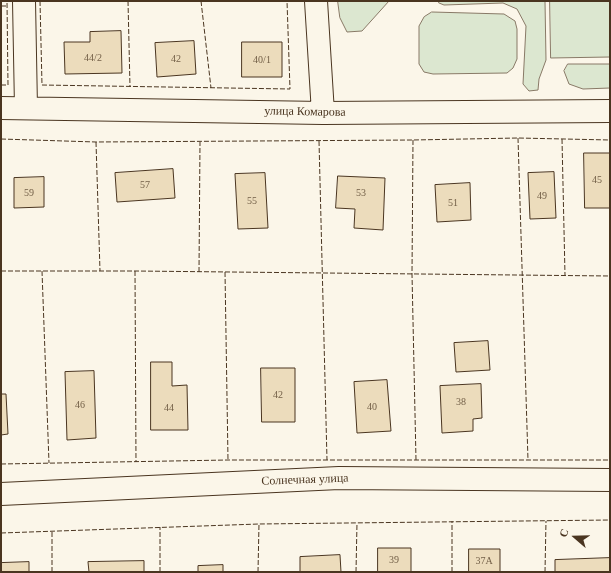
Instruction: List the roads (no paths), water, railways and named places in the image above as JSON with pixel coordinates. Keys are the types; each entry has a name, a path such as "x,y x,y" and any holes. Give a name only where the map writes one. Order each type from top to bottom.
{"street":[{"path":"24,1 26,108"},
{"path":"316,1 323,112"},
{"name":"улица Комарова","path":"1,108 323,112 610,111"},
{"name":"Солнечная улица","path":"1,494 339,478 610,480"}]}
